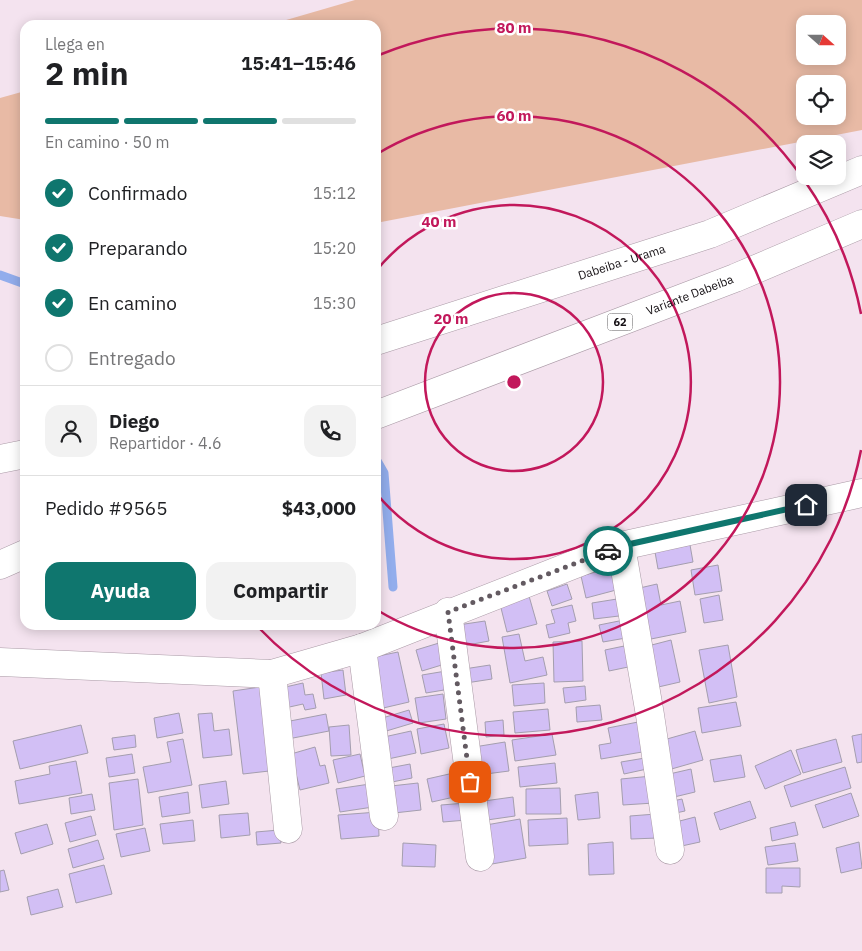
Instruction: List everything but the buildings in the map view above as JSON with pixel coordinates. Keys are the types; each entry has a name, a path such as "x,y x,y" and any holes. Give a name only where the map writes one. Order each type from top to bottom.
{"main road":[{"name":"Dabeiba - Urama","path":"381,339 710,234 862,170"},
{"name":"Variante Dabeiba","path":"381,413 735,278 862,224"},
{"path":"0,459 20,455"},
{"path":"0,662 272,674 362,648 448,612 621,546 862,493"},
{"path":"621,546 650,715 670,850"},
{"path":"0,565 20,556"},
{"path":"448,612 480,857"},
{"path":"362,648 384,816"},
{"path":"272,674 288,829"}],"shaded area":[{"path":"355,0 862,0 862,130 836,135 796,135 796,143 381,222 381,20 286,20"},
{"path":"20,92 20,219 0,216 0,98"}],"waterway":[{"path":"0,275 20,282"},
{"path":"381,468 384,473 393,587"}],"way so far":[{"path":"470,782 448,612 608,551"}],"route":[{"path":"608,551 621,546 806,505"}]}
